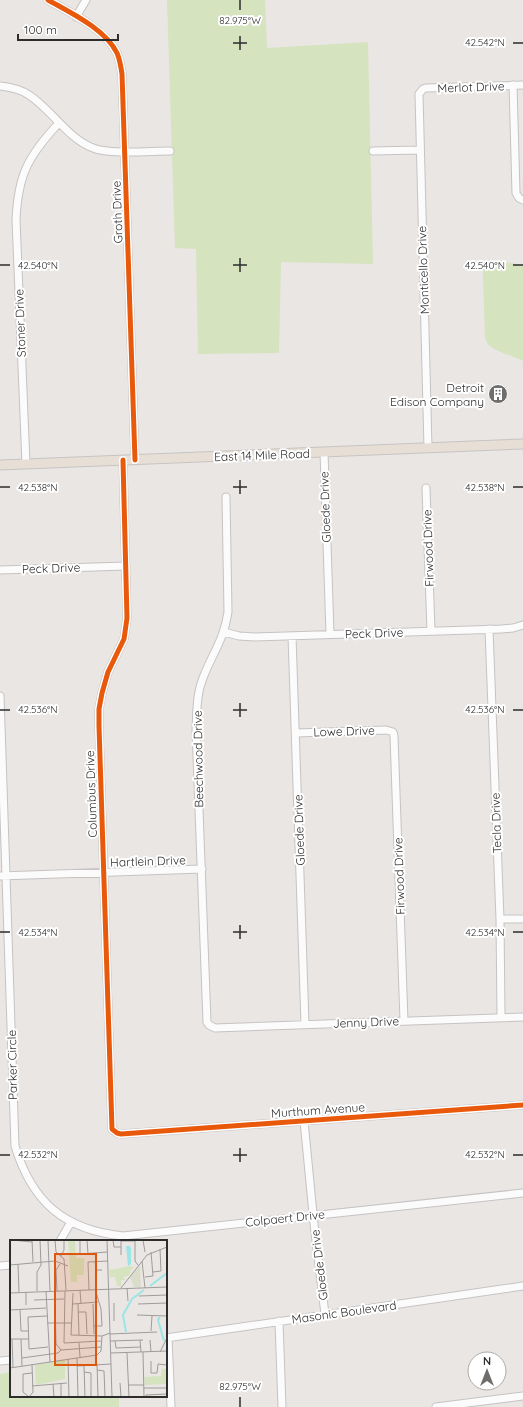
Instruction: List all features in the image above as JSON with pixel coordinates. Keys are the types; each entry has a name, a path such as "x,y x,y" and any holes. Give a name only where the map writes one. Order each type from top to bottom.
{"main road":[{"name":"East 14 Mile Road","path":"0,465 523,444"}],"street":[{"name":"Groth Drive","path":"48,0 96,30 110,42 117,53 120,63 122,74 125,151 135,460"},
{"path":"76,17 86,0"},
{"path":"513,85 516,193 519,198 523,200"},
{"name":"Merlot Drive","path":"420,91 426,88 523,85"},
{"path":"0,86 28,94 39,102 59,123 91,148 110,152 170,150"},
{"name":"Monticello Drive","path":"420,91 420,150 428,448"},
{"name":"Stoner Drive","path":"26,464 16,220 17,204 21,183 30,159 37,147 59,123"},
{"path":"373,151 420,150"},
{"name":"Gloede Drive","path":"324,452 330,634"},
{"name":"Columbus Drive","path":"114,1132 112,1126 99,709 105,681 124,639 127,618 123,460"},
{"name":"Firwood Drive","path":"426,488 431,631"},
{"name":"Beechwood Drive","path":"209,1025 207,1019 196,730 197,704 202,679 224,632 228,612 226,497"},
{"name":"Peck Drive","path":"0,570 126,566"},
{"name":"Peck Drive","path":"224,632 239,636 255,637 513,628 523,625"},
{"name":"Tecla Drive","path":"489,629 500,919 502,1018"},
{"name":"Gloede Drive","path":"292,636 305,1024"},
{"name":"Parker Circle","path":"0,696 3,876 15,1146 23,1170 37,1194 59,1214 71,1222"},
{"name":"Lowe Drive","path":"296,733 386,730 392,732"},
{"name":"Firwood Drive","path":"392,732 394,739 404,1021"},
{"name":"Hartlein Drive","path":"3,876 202,869"},
{"path":"500,919 523,919"},
{"name":"Jenny Drive","path":"209,1025 215,1028 523,1017"},
{"name":"Murthum Avenue","path":"114,1132 120,1134 523,1105"},
{"name":"Gloede Drive","path":"304,1121 324,1314"},
{"name":"Colpaert Drive","path":"71,1222 98,1232 123,1236 523,1193"},
{"path":"61,1240 71,1222"},
{"path":"0,1266 10,1265"},
{"name":"Masonic Boulevard","path":"167,1338 523,1286"},
{"path":"280,1321 282,1407"},
{"path":"167,1338 171,1407"},
{"path":"0,1361 10,1360"},
{"path":"436,1407 523,1396"}],"green space":[{"path":"167,0 265,0 267,48 368,42 373,264 281,262 279,353 198,354 196,249 175,248"},
{"path":"494,262 512,263 523,266 523,361 494,349 486,340 483,269"},
{"path":"10,1372 10,1397 119,1397 119,1407 0,1407 0,1374"}],"cycle path":[{"path":"48,0 87,22 104,36 112,44 117,53 121,66 135,460"},
{"path":"123,460 127,618 124,639 108,672 99,709 112,1129 121,1134 523,1105"}],"place":[{"name":"Detroit Edison Company","path":"498,394"}]}
